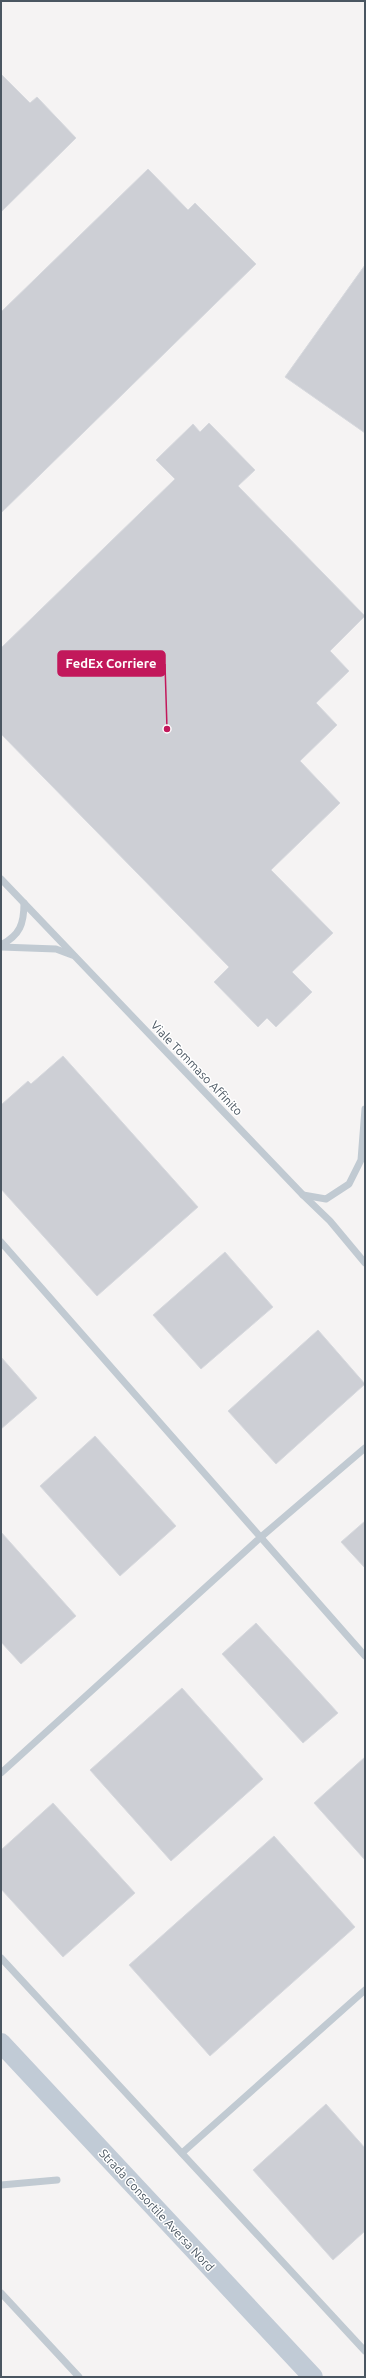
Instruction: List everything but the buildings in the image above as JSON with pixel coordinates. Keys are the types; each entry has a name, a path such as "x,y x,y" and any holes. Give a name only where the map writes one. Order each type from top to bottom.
{"street":[{"name":"Strada Consortile Aversa Nord","path":"1,2043 313,2377"}],"lane":[{"name":"Viale Tommaso Affinito","path":"1,879 303,1195 330,1221 365,1263"},
{"name":"Viale Tommaso Affinito","path":"1,946 14,938 19,930 23,921 24,903"},
{"name":"Viale Tommaso Affinito","path":"1,946 56,949 74,956"},
{"path":"303,1195 326,1199 349,1184 361,1160 365,1109"},
{"path":"1,1242 365,1656"},
{"path":"1,1773 261,1537 365,1448"},
{"path":"1,1958 365,2351"},
{"path":"182,2153 365,1990"},
{"path":"1,2185 57,2180"},
{"path":"1,2293 79,2377"}],"place":[{"name":"FedEx Corriere","path":"167,729"}]}
